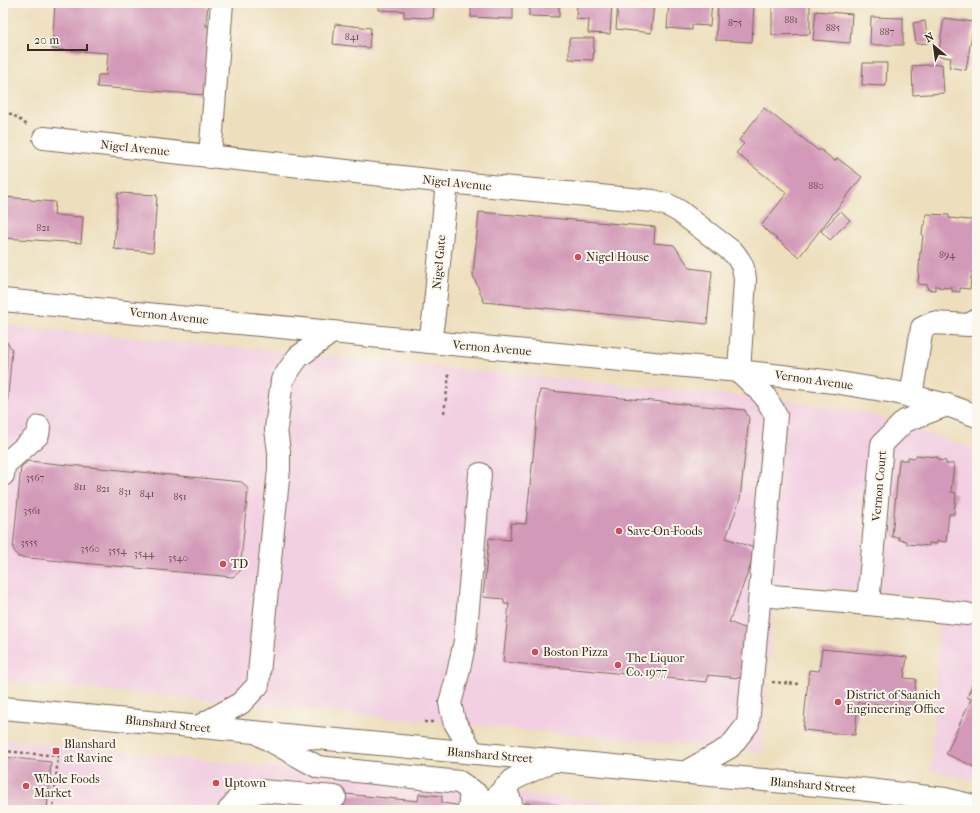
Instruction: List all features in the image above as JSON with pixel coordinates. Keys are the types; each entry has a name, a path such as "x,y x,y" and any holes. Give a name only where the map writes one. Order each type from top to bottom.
{"main road":[{"path":"210,156 222,3"},
{"name":"Nigel Avenue","path":"44,138 447,182 653,201 668,206 679,211 734,253 744,270 745,280 739,371"},
{"name":"Nigel Gate","path":"430,342 447,182"},
{"name":"Vernon Avenue","path":"3,300 739,371 834,382 894,392 947,405 977,416"},
{"path":"911,397 922,328 932,323 969,325 977,320"},
{"path":"198,727 241,703 258,685 278,476 279,452 276,429 282,380 298,357 332,332"},
{"path":"684,773 730,746 748,724 776,415 764,395 739,371"},
{"name":"Vernon Court","path":"868,604 882,444 905,421 947,405"},
{"path":"3,475 4,465 38,435 39,427"},
{"path":"473,753 454,721 450,703 457,678 464,641 480,474"},
{"path":"760,596 868,604 967,614"},
{"name":"Blanshard Street","path":"3,708 860,789 939,798 977,807"},
{"path":"256,732 318,767 459,782 470,800 478,795 490,810 498,795 514,779 552,761"},
{"path":"505,788 511,803 510,810"},
{"path":"860,789 909,810"},
{"path":"229,810 237,800 249,794 262,791 336,797"}],"path":[{"path":"3,113 12,114 44,138"},
{"path":"444,413 448,372"},
{"path":"752,681 798,684"},
{"path":"3,751 58,756 53,810"}],"shaded area":[{"path":"3,325 792,401 864,412 977,450 977,781 931,771 940,599 848,589 775,584 761,752 3,681"},
{"name":"Uptown","path":"3,739 175,757 685,810 3,810"}],"building":[{"path":"55,3 208,3 206,26 211,26 205,95 97,87 98,75 106,75 108,53 52,49"},
{"path":"379,3 434,3 433,18 404,17 404,11 379,10"},
{"path":"468,3 513,3 513,19 471,17 471,4"},
{"path":"529,3 559,3 559,17 529,16"},
{"path":"577,3 612,3 610,34 588,33 589,20 576,19"},
{"path":"618,3 654,3 651,33 616,29"},
{"path":"669,3 712,3 710,26 692,25 692,30 667,28"},
{"path":"718,3 754,3 752,42 716,40"},
{"path":"772,4 810,4 810,34 772,35"},
{"path":"816,11 852,14 850,43 813,40"},
{"path":"871,17 903,18 903,45 870,45"},
{"path":"944,18 974,22 966,70 949,67 951,58 938,56"},
{"path":"925,21 928,43 916,44 913,23"},
{"path":"335,24 371,28 369,48 333,44"},
{"path":"569,38 594,38 593,60 569,59"},
{"path":"863,63 887,63 886,86 862,85"},
{"path":"942,64 944,93 913,95 912,66"},
{"path":"764,108 819,151 820,149 835,161 837,158 862,177 799,257 761,226 787,193 736,153 744,144 739,140"},
{"path":"118,193 157,195 153,252 114,249"},
{"path":"3,197 55,202 54,215 83,217 81,243 3,238"},
{"path":"841,211 850,220 830,240 821,231"},
{"name":"Nigel House","path":"479,212 655,227 654,243 674,245 690,268 712,271 707,324 484,302 473,275"},
{"path":"926,214 949,215 949,218 970,220 977,215 975,240 977,240 977,250 974,250 974,271 972,271 970,289 960,288 960,292 952,291 952,287 935,286 935,290 927,289 928,285 918,284 923,225 925,225"},
{"path":"3,341 6,341 12,349 4,441 3,441"},
{"name":"Save-On-Foods","path":"540,390 745,410 749,418 740,499 726,538 757,549 729,622 749,630 745,672 739,678 708,675 707,682 503,662 509,604 504,604 504,599 483,597 489,538 510,540 511,523 526,524"},
{"path":"916,455 938,457 938,460 946,461 946,464 954,464 951,492 956,493 954,514 949,514 946,542 937,541 937,544 929,543 929,546 907,544 907,541 899,540 899,537 892,537 899,460 908,460 908,457 916,458"},
{"path":"28,461 242,482 248,489 240,571 233,577 18,557 13,549 21,467"},
{"path":"822,649 907,657 904,678 916,679 913,707 858,702 855,735 803,730 809,670 819,671"},
{"path":"977,675 977,768 946,754 971,699 967,697"},
{"name":"Whole Foods Market","path":"3,757 51,762 47,810 3,810"},
{"path":"345,794 418,801 419,794 442,796 442,803 456,805 455,810 343,810"},
{"path":"525,803 581,809 581,810 524,810"}],"place":[{"name":"Nigel House","path":"578,257"},
{"name":"Save-On-Foods","path":"619,531"},
{"name":"TD","path":"223,564"},
{"name":"Boston Pizza","path":"535,652"},
{"name":"The Liquor Co. 1977","path":"618,665"},
{"name":"District of Saanich Engineering Office","path":"838,702"},
{"name":"Blanshard at Ravine","path":"56,751"},
{"name":"Uptown","path":"216,783"},
{"name":"Whole Foods Market","path":"26,786"}]}
